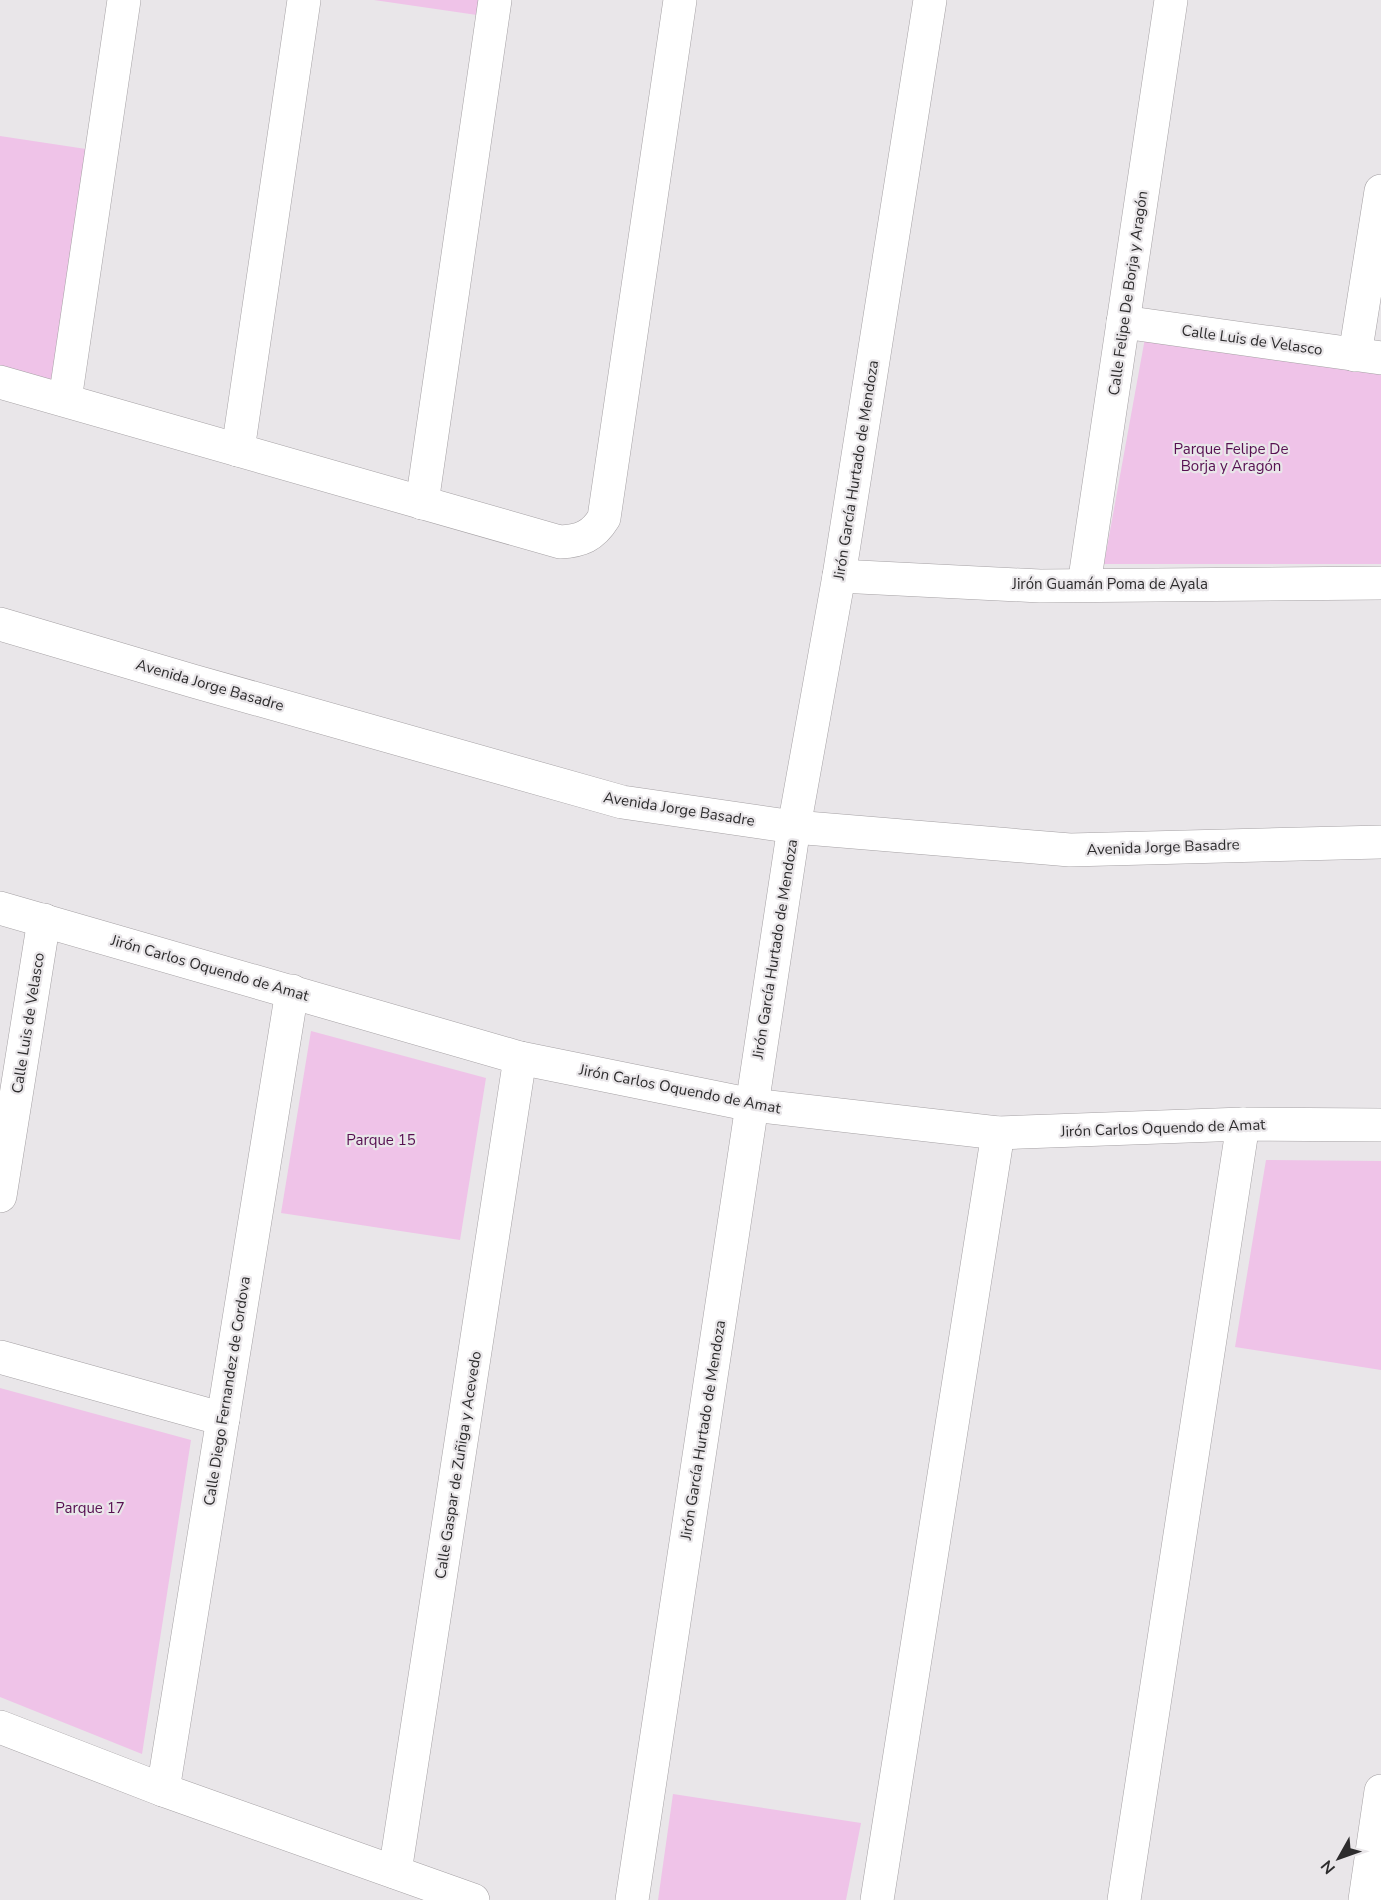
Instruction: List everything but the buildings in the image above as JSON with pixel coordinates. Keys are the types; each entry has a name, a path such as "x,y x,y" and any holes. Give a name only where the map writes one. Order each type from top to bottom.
{"street":[{"path":"65,400 124,0"},
{"path":"238,450 304,0"},
{"path":"422,503 495,0"},
{"path":"0,382 560,542 574,542 587,537 597,529 604,518 680,0"},
{"name":"Jirón García Hurtado de Mendoza","path":"632,1900 794,827 839,576 930,0"},
{"name":"Calle Felipe De Borja y Aragón","path":"1084,585 1171,0"},
{"path":"1368,356 1381,191"},
{"name":"Calle Luis de Velasco","path":"1123,322 1368,356"},
{"name":"Jirón Guamán Poma de Ayala","path":"839,576 1040,586 1381,583"},
{"name":"Avenida Jorge Basadre","path":"0,624 622,802 794,827 1070,850 1381,842"},
{"name":"Jirón Carlos Oquendo de Amat","path":"0,908 520,1058 752,1105 998,1133 1243,1124 1381,1125"},
{"name":"Calle Luis de Velasco","path":"0,1196 44,921"},
{"name":"Calle Diego Fernandez de Cordova","path":"163,1790 292,991"},
{"name":"Calle Gaspar de Zuñiga y Acevedo","path":"395,1872 520,1058"},
{"path":"1124,1900 1243,1124"},
{"path":"878,1900 998,1133"},
{"path":"0,1357 223,1419"},
{"path":"0,1727 163,1790 473,1900"},
{"path":"1365,1900 1381,1791"}],"green space":[{"path":"374,0 479,0 477,15"},
{"path":"0,136 86,149 54,381 0,366"},
{"name":"Parque Felipe De Borja y Aragón","path":"1145,338 1381,372 1381,564 1104,564"},
{"name":"Parque 15","path":"311,1031 486,1078 460,1240 281,1213"},
{"path":"1266,1160 1381,1161 1381,1370 1235,1347"},
{"name":"Parque 17","path":"0,1388 191,1440 142,1754 0,1697"},
{"path":"673,1794 861,1823 846,1900 658,1900"}]}
